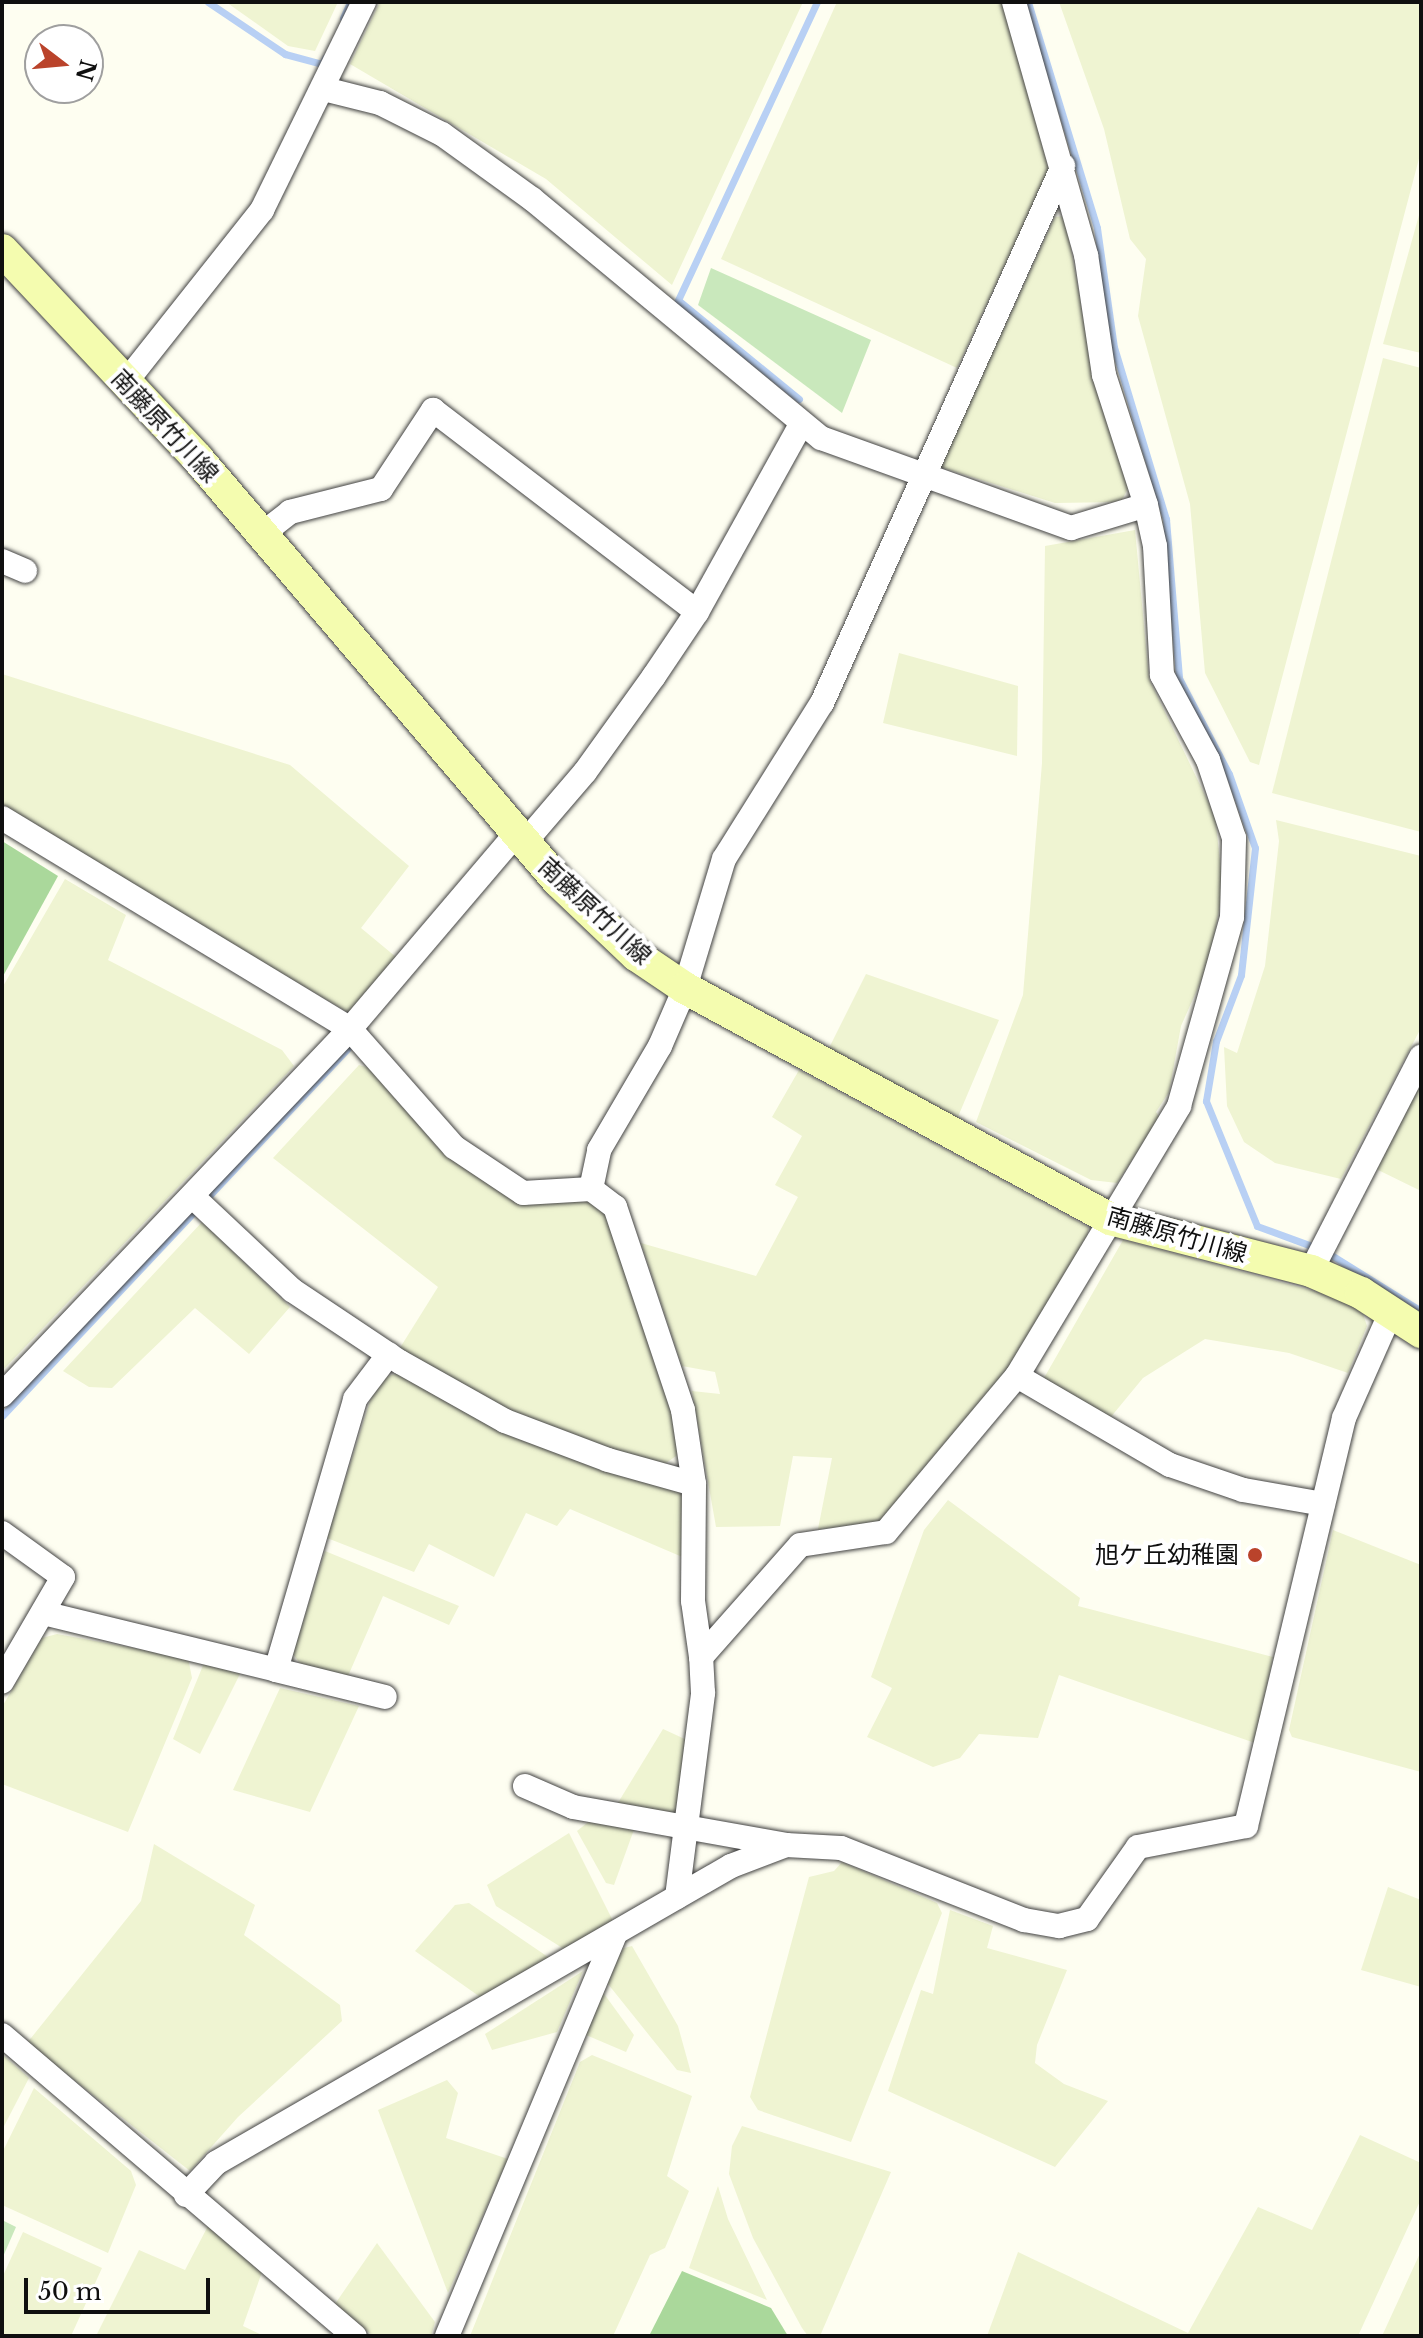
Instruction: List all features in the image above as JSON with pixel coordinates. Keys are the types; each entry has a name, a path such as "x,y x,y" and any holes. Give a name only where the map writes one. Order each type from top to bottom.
{"main road":[{"name":"南藤原竹川線","path":"2,250 262,534 521,838 636,955 685,988 1110,1219 1311,1271 1391,1312 1421,1332"}],"street":[{"path":"125,383 262,210 364,2"},
{"path":"701,1657 800,1545 886,1532 1017,1376 1179,1106 1221,967 1238,854 1208,760 1162,675 1155,546 1146,505 1104,375 1086,255 1014,2"},
{"path":"324,89 380,103 442,134 532,199 800,426 920,475 1071,528 1146,505"},
{"path":"591,1189 599,1150 660,1046 685,988 724,859 822,703 920,475 1063,166"},
{"path":"262,534 290,512 381,489 433,410 697,612"},
{"path":"2,1395 199,1202 521,838 585,772 697,612 800,426"},
{"path":"2,561 25,571"},
{"path":"2,818 350,1029 454,1147 523,1193 591,1189 615,1207 683,1410 694,1484 693,1601 703,1693 677,1897"},
{"path":"1311,1271 1421,1057"},
{"path":"199,1202 292,1290 389,1354 505,1421 608,1460 694,1484"},
{"path":"525,1786 573,1807 786,1845 841,1848 1024,1920 1059,1926 1087,1919 1138,1847 1246,1826 1344,1418 1391,1312"},
{"path":"276,1670 355,1399 389,1354"},
{"path":"1017,1376 1170,1465 1243,1490 1323,1504"},
{"path":"2,1533 63,1577 2,1682"},
{"path":"43,1613 385,1697"},
{"path":"186,2195 216,2163 614,1937 731,1866 786,1845"},
{"path":"447,2336 614,1937"},
{"path":"2,2035 355,2336"}],"green space":[{"path":"226,2 338,2 315,51 288,46"},
{"path":"380,2 803,2 672,285 546,179 350,64"},
{"path":"837,2 1003,2 1049,170 957,368 721,259"},
{"path":"1059,2 1421,2 1421,151 1259,765 1250,762 1205,673 1190,504 1138,316 1146,259 1130,239 1104,129"},
{"path":"1421,208 1421,353 1383,344"},
{"path":"1065,216 1093,371 1129,486 1121,502 1055,503 940,467 1055,217"},
{"path":"711,268 871,340 842,413 698,305"},
{"path":"1383,358 1421,368 1421,832 1272,793"},
{"path":"1135,530 1149,679 1215,816 1223,888 1209,963 1181,1026 1169,1092 1156,1112 1160,1118 1117,1183 1091,1180 976,1122 1023,995 1042,763 1045,546"},
{"path":"899,653 1018,686 1017,756 883,723"},
{"path":"2,674 290,765 409,866 361,928 396,957 349,1013 2,808"},
{"path":"1276,820 1421,856 1421,1028 1341,1179 1275,1163 1244,1142 1227,1106 1224,1047 1237,1053 1265,966 1279,841"},
{"path":"2,841 58,876 2,978"},
{"path":"65,879 126,915 108,960 282,1050 294,1066 2,1371 2,988"},
{"path":"866,974 999,1020 957,1119 828,1050"},
{"path":"359,1065 373,1069 438,1148 518,1200 590,1200 610,1214 676,1412 682,1452 663,1465 524,1422 398,1351 438,1287 273,1158"},
{"path":"799,1070 1088,1227 1088,1237 1010,1373 881,1524 818,1529 832,1458 793,1456 780,1526 716,1527 692,1391 720,1394 715,1372 682,1366 641,1243 756,1276 798,1197 775,1185 802,1136 772,1117"},
{"path":"1421,1079 1421,1191 1374,1168"},
{"path":"202,1222 290,1307 249,1354 195,1308 112,1388 89,1387 63,1371"},
{"path":"1123,1240 1344,1299 1363,1314 1367,1326 1348,1373 1289,1353 1205,1339 1143,1378 1110,1418 1044,1378"},
{"path":"400,1373 679,1486 685,1499 687,1559 570,1509 557,1526 526,1513 494,1577 429,1544 414,1572 327,1538 371,1398 383,1377"},
{"path":"948,1500 1080,1598 1078,1606 1273,1657 1255,1743 1059,1675 1038,1738 979,1734 960,1758 933,1767 867,1737 892,1688 871,1677 924,1530"},
{"path":"1333,1530 1421,1565 1421,1772 1292,1737 1289,1730"},
{"path":"325,1551 459,1606 449,1625 383,1596 348,1676 302,1666 293,1654"},
{"path":"57,1634 188,1658 192,1678 128,1832 2,1784 2,1707 42,1638"},
{"path":"204,1663 240,1674 200,1754 173,1739"},
{"path":"280,1688 359,1706 310,1812 233,1790"},
{"path":"663,1729 687,1740 679,1818 616,1806"},
{"path":"597,1815 636,1824 614,1885 606,1883 577,1831"},
{"path":"569,1833 615,1925 567,1951 496,1906 487,1885"},
{"path":"154,1844 255,1905 244,1935 340,2005 342,2021 238,2117 190,2171 27,2043 141,1901"},
{"path":"842,1862 937,1903 942,1913 851,2142 758,2110 750,2097 809,1877 834,1871"},
{"path":"1388,1887 1421,1900 1421,1987 1361,1970"},
{"path":"469,1903 551,1959 483,1999 415,1951 455,1905"},
{"path":"950,1910 993,1926 987,1948 1067,1970 1037,2045 1035,2063 1064,2084 1108,2101 1055,2167 888,2091 921,1990 933,1994"},
{"path":"632,1946 678,2026 691,2073 677,2070 608,1984 610,1968 624,1948"},
{"path":"583,1971 557,2032 492,2050 485,2034"},
{"path":"602,1991 634,2035 626,2052 586,2035"},
{"path":"2,2054 29,2078 2,2130"},
{"path":"592,2055 692,2096 667,2176 689,2191 665,2248 650,2255 613,2336 470,2336 580,2062"},
{"path":"447,2080 458,2093 446,2138 508,2159 448,2293 378,2110"},
{"path":"34,2088 131,2171 136,2185 108,2253 2,2205 2,2153"},
{"path":"742,2126 891,2172 820,2336 808,2336 802,2328 753,2238 729,2174 732,2146"},
{"path":"1360,2135 1421,2163 1421,2199 1358,2336 987,2336 1018,2252 1188,2333 1258,2207 1312,2230"},
{"path":"718,2186 728,2219 767,2300 689,2268"},
{"path":"2,2220 16,2227 2,2259"},
{"path":"209,2224 262,2272 243,2326 264,2336 96,2336 139,2250 185,2270"},
{"path":"23,2232 102,2268 71,2336 2,2336 2,2278"},
{"path":"377,2243 435,2322 431,2336 373,2336 335,2304"},
{"path":"1421,2251 1421,2336 1382,2336"},
{"path":"682,2271 771,2308 788,2336 649,2336"}],"waterway":[{"path":"208,2 285,54 322,64 325,58"},
{"path":"343,18 350,2"},
{"path":"799,399 678,300 817,2"},
{"path":"1028,2 1097,228 1114,347 1166,519 1179,678 1229,774 1255,848 1241,975 1216,1041 1206,1101 1257,1226 1309,1245"},
{"path":"2,1416 348,1048"},
{"path":"1328,1253 1421,1311"}],"place":[{"name":"旭ケ丘幼稚園","path":"1255,1555"}]}
